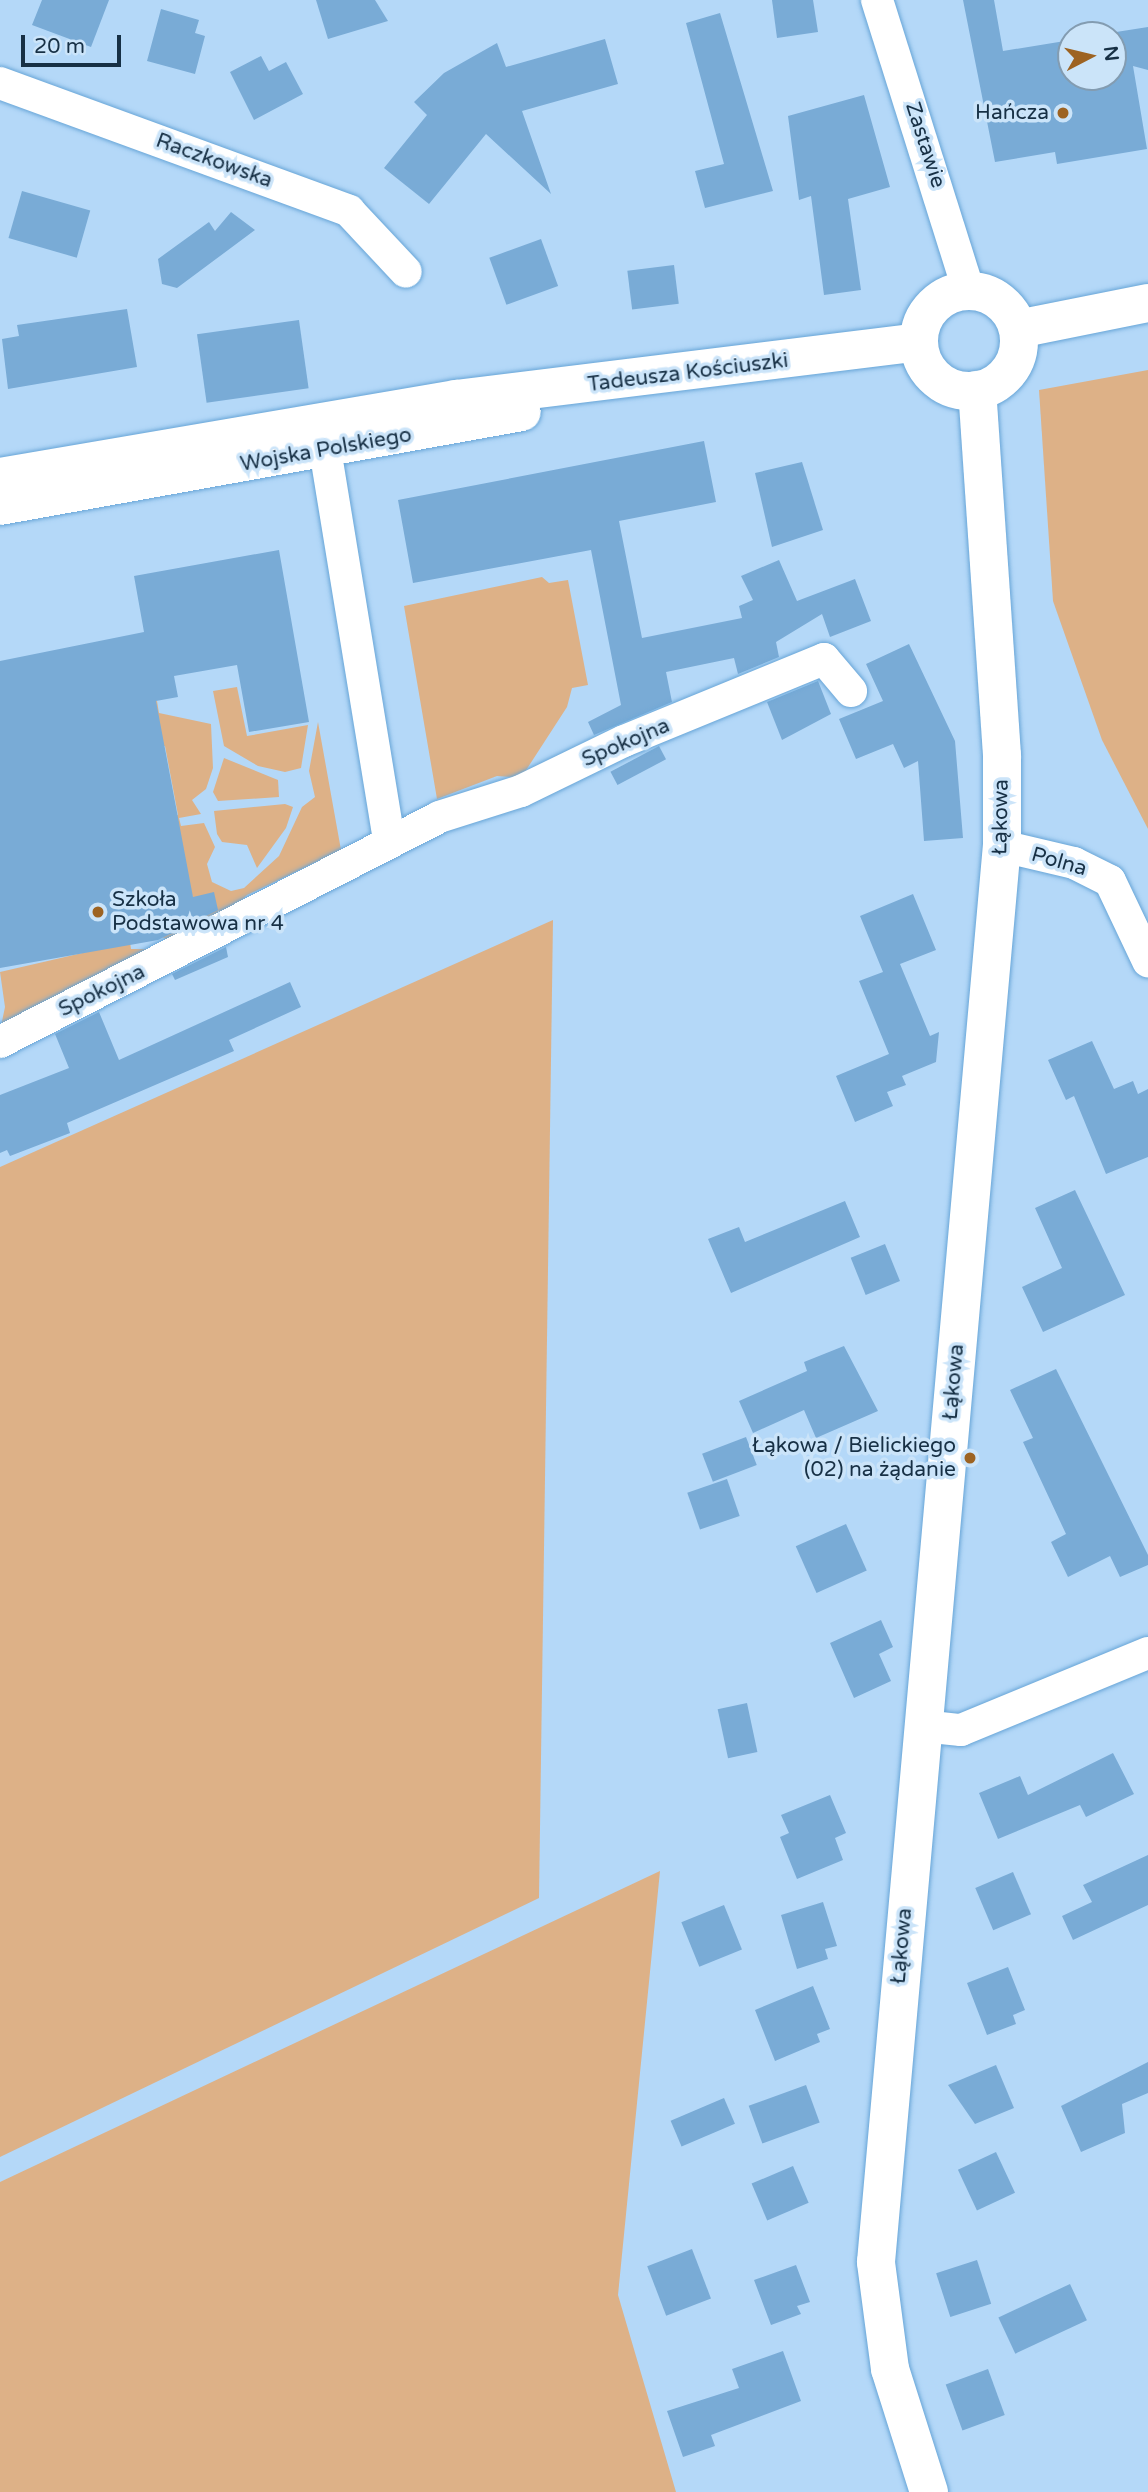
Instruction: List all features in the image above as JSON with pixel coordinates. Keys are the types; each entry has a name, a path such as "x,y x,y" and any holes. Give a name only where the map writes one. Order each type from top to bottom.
{"street":[{"name":"Zastawie","path":"877,0 970,290"},
{"name":"Raczkowska","path":"0,83 348,211 406,272"},
{"path":"970,290 1001,302 1018,329 1013,365 1002,379 977,390 940,383 929,372 919,342 938,301 970,290"},
{"path":"1018,329 1148,303"},
{"name":"Tadeusza Kościuszki","path":"456,399 650,379 919,342"},
{"name":"Wojska Polskiego","path":"0,506 476,424 650,379"},
{"name":"Łąkowa","path":"929,2492 890,2369 876,2262 1002,846 1002,754 977,390"},
{"name":"Wojska Polskiego","path":"0,477 456,399"},
{"path":"325,449 389,840"},
{"name":"Spokojna","path":"0,1042 389,840 521,791 624,741 824,659 851,691"},
{"name":"Polna","path":"1002,846 1074,863 1110,881 1126,903 1148,961"},
{"path":"922,1726 961,1730 1148,1653"}],"shaded area":[{"path":"1148,370 1148,829 1102,740 1053,601 1039,390"},
{"path":"542,577 549,583 568,580 588,685 572,688 567,707 521,778 497,776 437,799 404,606"},
{"path":"237,687 247,736 308,725 301,768 285,772 258,766 224,746 213,691"},
{"path":"157,701 159,713 211,724 213,768 206,789 192,800 201,814 179,818 181,826 204,823 215,847 207,864 212,882 231,891 244,888 279,856 302,807 315,797 309,771 318,722 341,850 247,895 218,923 174,943 160,936 199,928 185,861 0,866 0,850 178,815 165,746 0,779 0,731"},
{"path":"224,758 278,780 279,797 218,801 213,792"},
{"path":"285,804 293,807 286,828 257,868 247,845 222,842 217,834 214,811"},
{"path":"553,920 539,1898 0,2157 0,1167"},
{"path":"130,942 131,949 165,949 0,1031 5,1007 0,972"},
{"path":"660,1871 618,2295 676,2492 0,2492 0,2182"}],"building":[{"path":"42,0 109,0 91,47 32,25"},
{"path":"316,0 375,0 388,21 328,39"},
{"path":"772,0 813,0 818,32 777,38"},
{"name":"Hańcza","path":"963,0 994,0 1003,51 1057,42 1057,91 1127,91 1127,30 1148,27 1148,70 1133,66 1147,149 1057,164 1055,152 995,162"},
{"path":"161,9 199,20 195,33 205,36 195,74 147,61"},
{"path":"720,13 773,191 705,208 695,171 724,164 686,23"},
{"path":"605,39 618,84 522,111 551,194 486,134 429,204 384,168 427,115 414,102 444,73 497,43 506,67"},
{"path":"261,56 269,71 286,62 303,94 254,120 230,72"},
{"path":"864,95 890,187 848,199 861,290 824,295 811,196 799,200 788,116"},
{"path":"22,191 90,211 77,258 8,238"},
{"path":"231,212 255,230 177,288 162,284 158,259 209,222 215,231"},
{"path":"541,239 558,286 506,305 489,258"},
{"path":"674,265 679,304 632,309 627,271"},
{"path":"127,309 137,367 8,389 2,339 19,336 17,325"},
{"path":"299,320 309,388 207,403 197,334"},
{"path":"704,441 716,502 619,521 642,638 742,618 739,606 753,600 741,576 779,560 797,601 855,579 871,621 830,637 822,614 776,642 779,657 738,674 734,658 666,672 672,702 594,735 588,722 621,705 591,550 413,583 398,500"},
{"path":"802,462 823,530 772,547 755,473"},
{"path":"279,550 309,722 249,732 237,665 174,676 178,697 156,701 193,897 214,892 218,910 158,940 0,968 0,661 144,632 134,576"},
{"path":"909,644 955,741 963,838 924,841 918,761 904,768 893,744 856,759 839,719 883,701 866,664"},
{"path":"818,681 831,714 782,740 767,702"},
{"path":"659,746 666,759 617,785 610,772"},
{"path":"913,894 936,950 900,964 930,1036 939,1032 936,1062 902,1076 906,1085 887,1092 893,1106 855,1122 836,1076 889,1054 859,981 883,972 860,916"},
{"path":"226,947 228,957 175,980 172,974"},
{"path":"290,982 301,1007 229,1040 234,1051 67,1123 70,1133 10,1156 7,1150 0,1153 0,1095 69,1068 55,1034 99,1012 119,1060"},
{"path":"1092,1041 1114,1089 1133,1081 1138,1094 1148,1089 1148,1157 1106,1174 1074,1096 1066,1100 1048,1060"},
{"path":"1075,1190 1125,1295 1043,1332 1022,1287 1062,1268 1035,1208"},
{"path":"845,1201 860,1237 731,1293 708,1239 739,1227 745,1242"},
{"path":"885,1244 900,1281 866,1295 851,1258"},
{"path":"844,1346 878,1411 816,1438 804,1410 753,1433 739,1401 807,1371 804,1362"},
{"path":"1056,1369 1148,1555 1148,1565 1120,1577 1110,1556 1068,1577 1051,1542 1066,1534 1023,1442 1033,1438 1010,1390"},
{"path":"746,1437 757,1465 713,1482 702,1454"},
{"path":"727,1479 740,1516 700,1530 687,1493"},
{"path":"846,1524 867,1571 816,1593 796,1546"},
{"path":"881,1620 893,1647 879,1654 891,1681 854,1698 830,1643"},
{"path":"747,1703 757,1752 728,1758 718,1709"},
{"path":"1113,1753 1134,1794 1086,1817 1080,1805 998,1839 979,1793 1020,1776 1028,1795"},
{"path":"830,1795 846,1833 835,1838 843,1860 797,1879 780,1837 789,1833 781,1815"},
{"path":"1148,1855 1148,1905 1073,1940 1062,1916 1092,1902 1083,1885"},
{"path":"1013,1872 1031,1914 993,1930 975,1888"},
{"path":"823,1902 837,1946 825,1949 828,1959 797,1969 781,1915"},
{"path":"724,1905 742,1950 699,1967 681,1922"},
{"path":"1008,1967 1025,2010 1013,2015 1016,2024 987,2035 967,1983"},
{"path":"813,1986 830,2029 817,2034 820,2042 775,2061 755,2010"},
{"path":"1148,2062 1148,2093 1122,2104 1125,2133 1081,2152 1061,2106"},
{"path":"996,2065 1014,2108 975,2124 948,2085"},
{"path":"806,2085 820,2123 762,2143 749,2106"},
{"path":"724,2098 735,2124 682,2146 671,2121"},
{"path":"996,2152 1015,2193 977,2211 958,2170"},
{"path":"793,2166 809,2203 767,2220 752,2184"},
{"path":"692,2249 711,2298 666,2316 647,2266"},
{"path":"977,2260 991,2304 950,2317 936,2273"},
{"path":"796,2265 810,2302 797,2306 801,2314 771,2325 754,2280"},
{"path":"1070,2284 1087,2320 1015,2354 998,2317"},
{"path":"783,2351 801,2401 711,2435 715,2446 683,2457 667,2411 739,2388 732,2369"},
{"path":"988,2369 1005,2415 962,2430 946,2384"}],"place":[{"name":"Hańcza","path":"1063,113"},
{"name":"Szkoła Podstawowa nr 4","path":"98,912"},
{"name":"Łąkowa / Bielickiego (02) na żądanie","path":"970,1458"}]}
